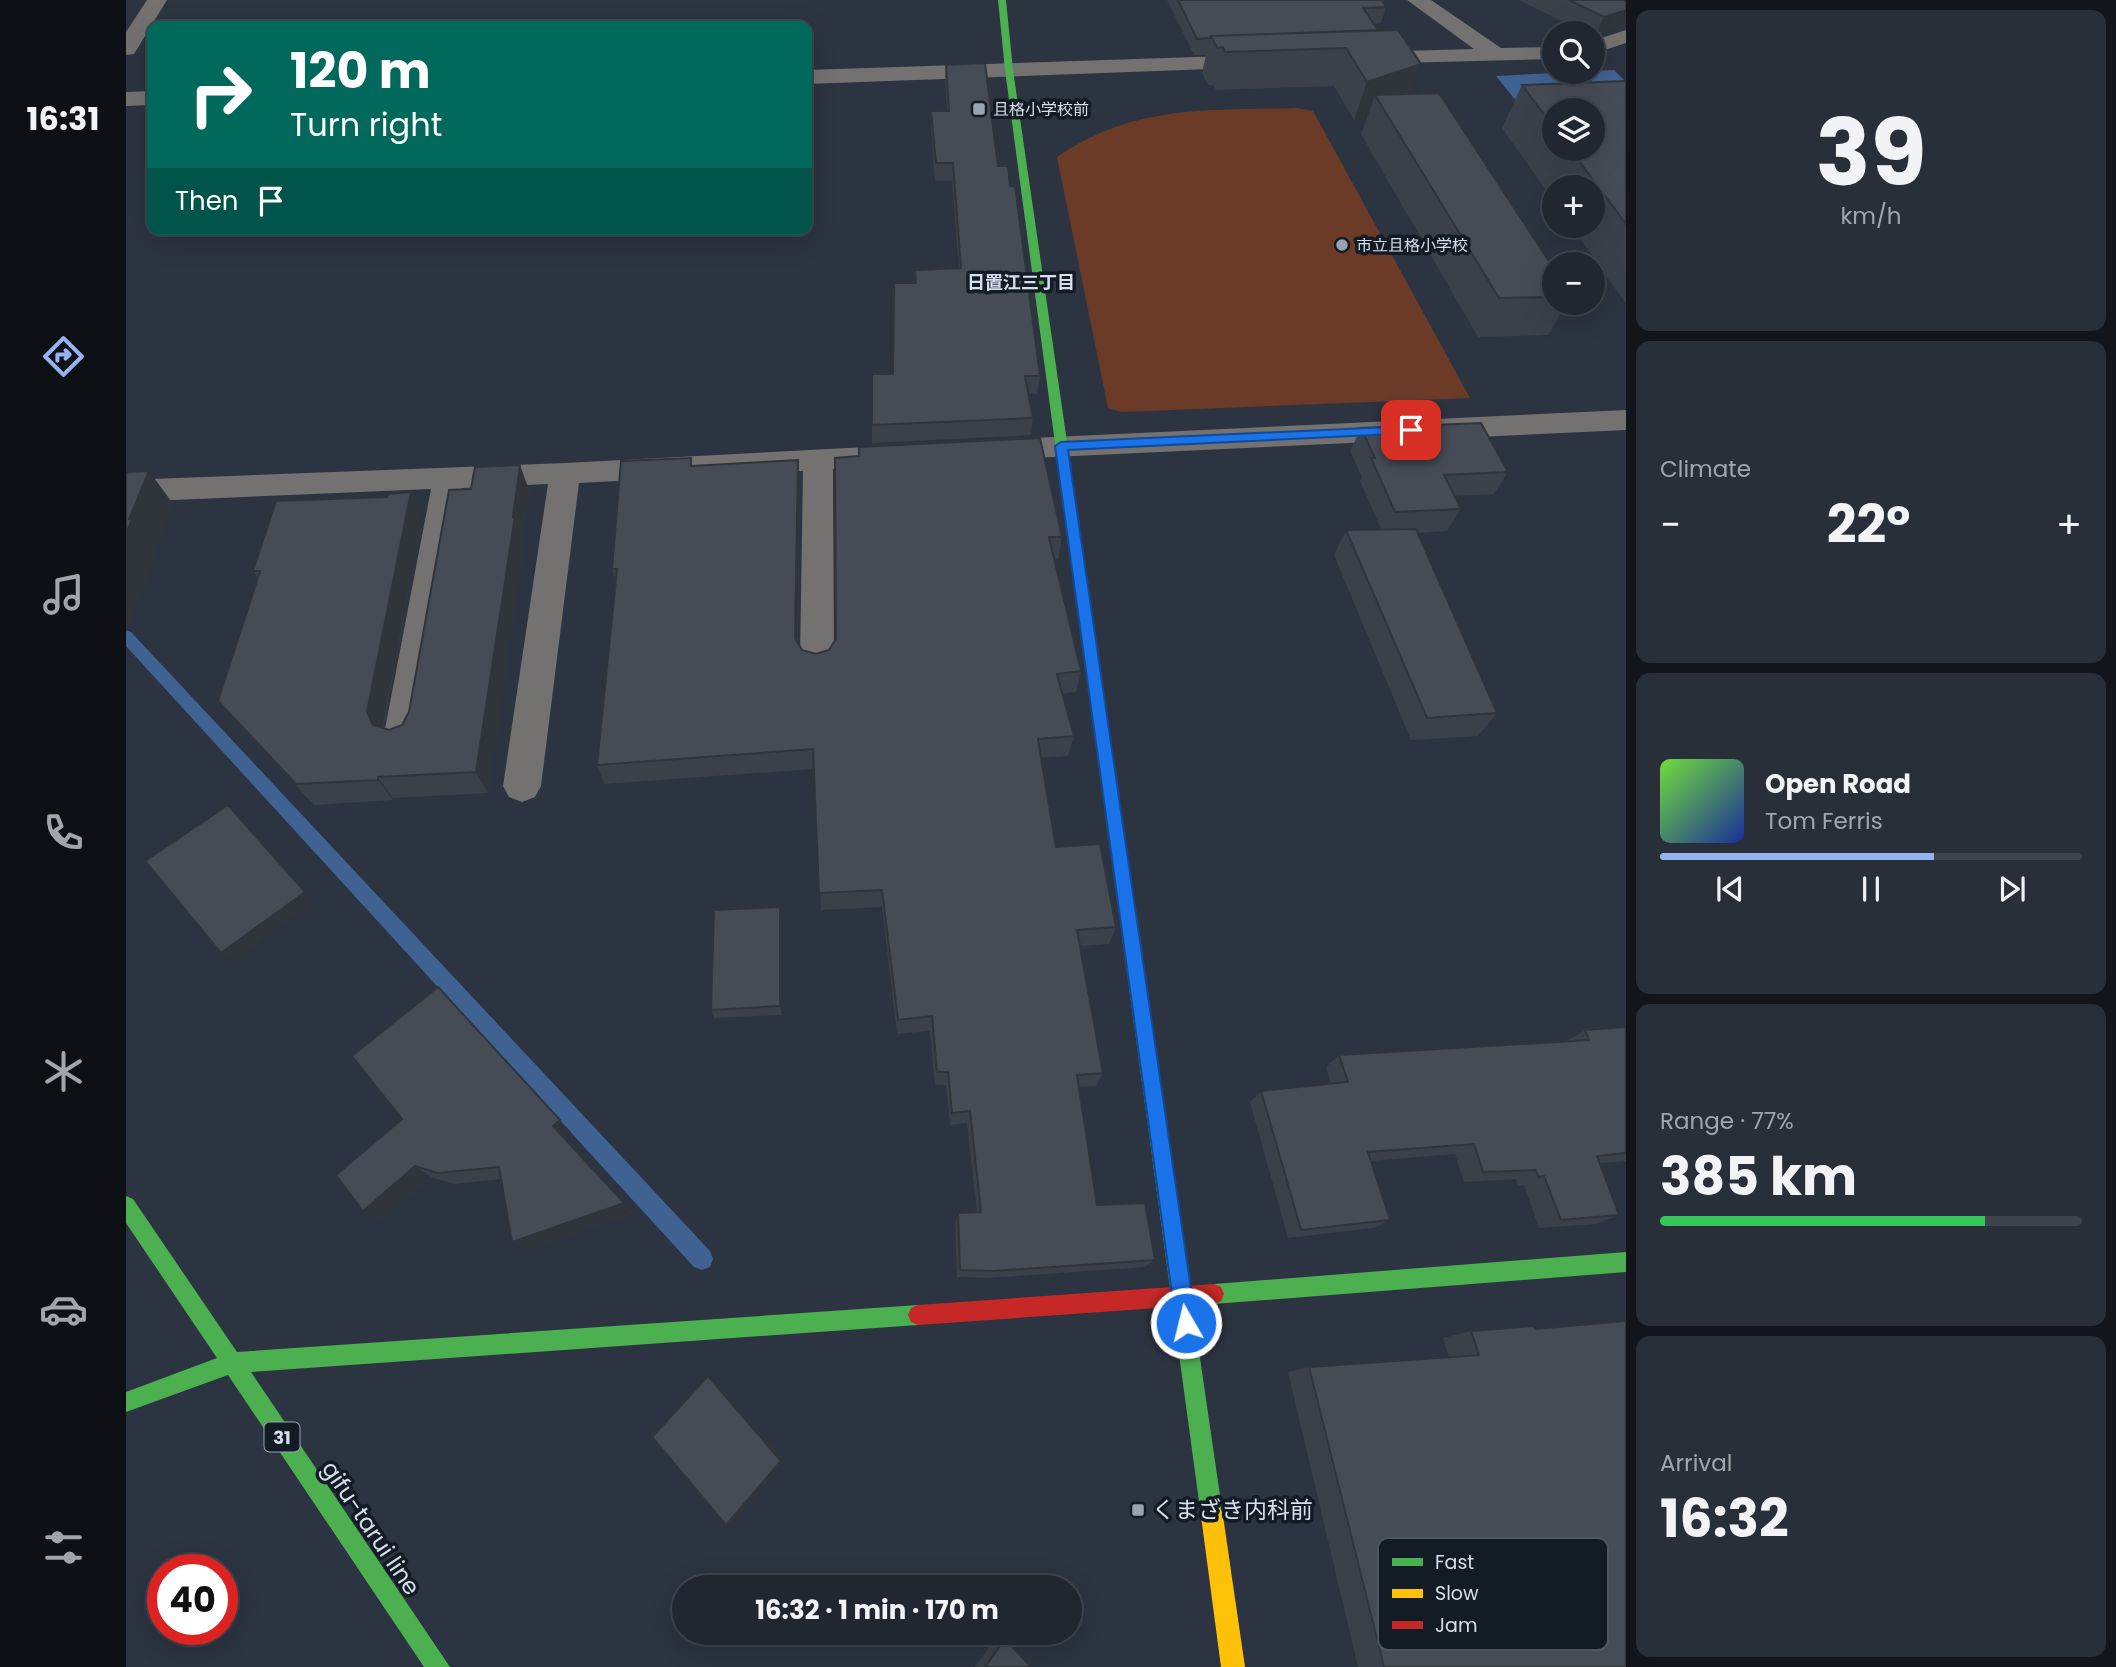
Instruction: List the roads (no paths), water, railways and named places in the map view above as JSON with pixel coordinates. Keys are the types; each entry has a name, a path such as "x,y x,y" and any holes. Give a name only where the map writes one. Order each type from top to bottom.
{"street":[{"path":"126,49 157,0"},
{"path":"1002,0 1009,70 1061,446 1233,1667"},
{"path":"1417,0 1497,55"},
{"path":"1605,43 1626,36"},
{"path":"1343,60 1542,53"},
{"path":"812,77 1274,62"},
{"path":"126,99 147,98"},
{"path":"953,452 1626,420"},
{"path":"126,491 565,473 913,454"},
{"path":"817,660 818,459"},
{"path":"522,786 565,473"},
{"path":"402,734 448,478"},
{"name":"gifu-tarui line","path":"126,1206 438,1667"},
{"path":"126,1402 232,1363 1626,1262"}],"water":[{"path":"1605,70 1614,70 1626,82 1585,98 1542,98 1542,111 1526,113 1496,76 1542,74 1542,84 1605,84"}],"waterway":[{"path":"126,636 702,1259"}],"place":[{"name":"且格小学校前","path":"979,109"},
{"name":"市立且格小学校","path":"1342,245"},
{"name":"くまざき内科前","path":"1138,1510"}],"district":[{"name":"日置江三丁目","path":"1021,282"}]}
